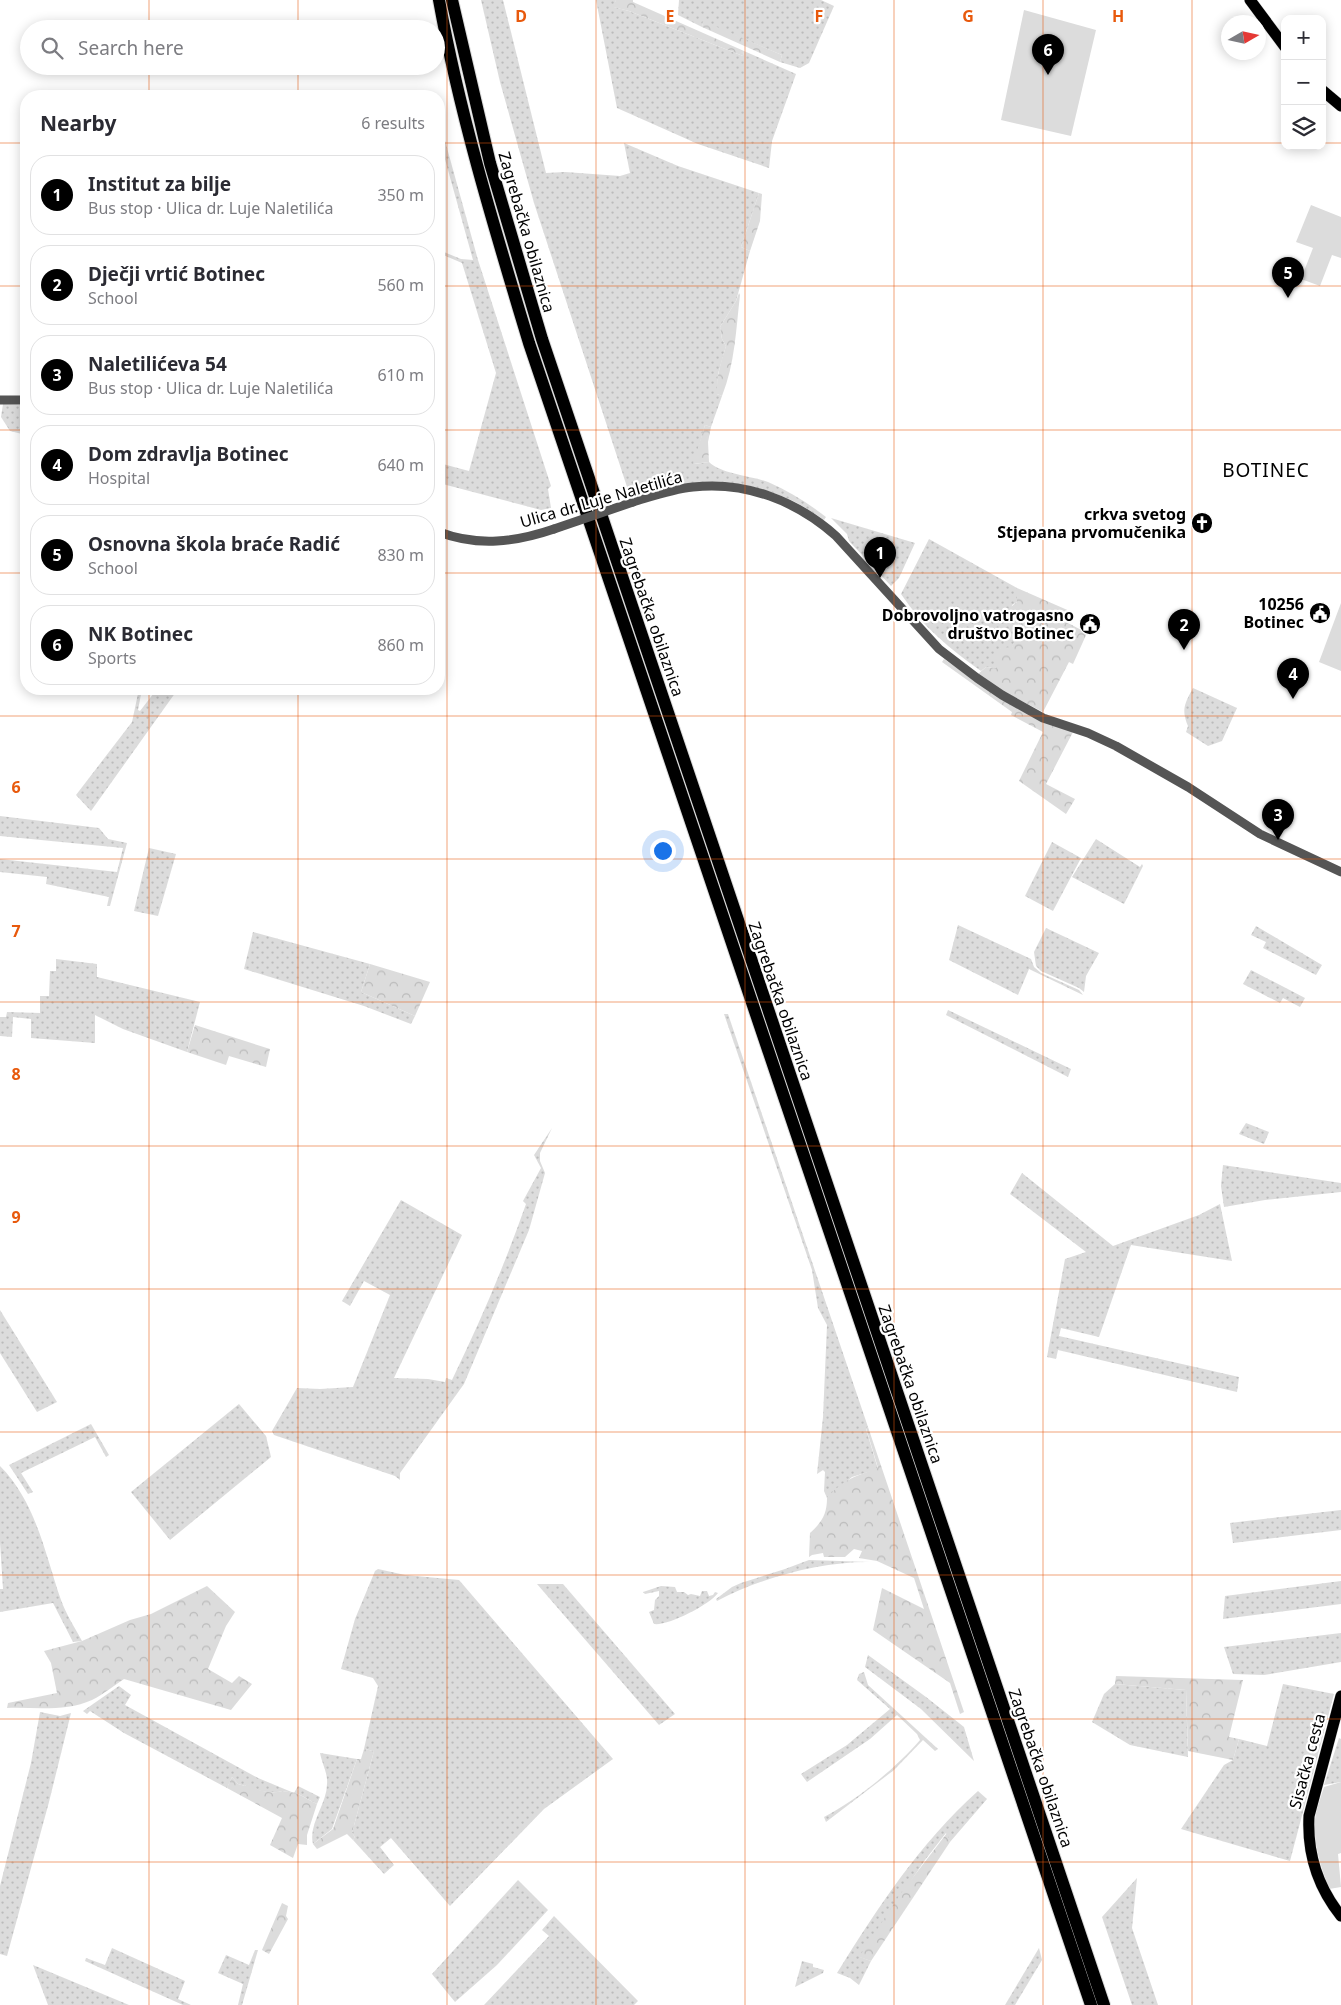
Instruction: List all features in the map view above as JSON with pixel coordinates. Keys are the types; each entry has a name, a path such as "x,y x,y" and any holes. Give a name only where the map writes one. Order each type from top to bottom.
{"highway":[{"name":"Zagrebačka obilaznica","path":"439,0 443,20"},
{"name":"Zagrebačka obilaznica","path":"452,0 490,163 542,339 1104,2005"},
{"name":"Zagrebačka obilaznica","path":"445,27 489,212 529,343 1091,2005"}],"main road":[{"path":"1250,0 1281,42"},
{"path":"1326,93 1341,106"},
{"name":"Sisačka cesta","path":"1341,1696 1309,1816 1308,1830 1311,1855 1317,1876 1328,1899 1341,1916"}],"street":[{"path":"0,400 20,400"},
{"name":"Ulica dr. Luje Naletilića","path":"445,534 465,540 489,542 525,538 633,502 682,489 719,486 755,491 801,509 823,524 938,649 977,678 1037,714 1088,733 1116,746 1188,787 1260,834 1341,872"}],"green space":[{"path":"481,0 503,0 546,173 565,172 620,176 630,173 624,143 678,166 759,193 741,247 750,251 736,301 720,327 722,339 726,346 718,374 717,394 722,396 711,427 705,425 694,464 709,462 729,472 768,482 791,493 812,507 826,517 824,520 801,505 778,494 754,487 730,484 681,485 630,496 534,203 500,82"},
{"path":"596,0 616,0 614,7 629,11 743,56 744,51 796,74 772,141 769,168 698,144 617,108"},
{"path":"616,0 633,0 633,2 744,51 743,56 629,11 613,7"},
{"path":"679,0 821,0 834,6 809,63 800,68 780,62 782,55 703,22 702,27 678,15"},
{"path":"1024,10 1096,30 1071,136 1001,120"},
{"path":"703,21 782,55 780,62 702,27"},
{"path":"445,141 478,260 551,486 548,489 551,508 541,510 445,485 445,465 469,471 496,373 462,263 445,256 445,252 461,259 473,260 445,159"},
{"path":"759,193 762,194 760,221 750,251 741,247"},
{"path":"1311,205 1341,217 1341,258 1332,255 1320,286 1301,279 1313,248 1296,242"},
{"path":"739,293 736,333 730,372 722,396 717,394 717,382 726,346 722,339 720,327"},
{"path":"3,404 20,405 20,434 10,431 1,417"},
{"path":"705,425 711,427 708,442 709,462 693,464"},
{"path":"831,518 915,543 899,578 891,586 849,541 847,534"},
{"path":"929,539 1017,588 1017,602 1012,605 1011,616 1019,621 1018,633 1012,648 1001,648 996,668 986,667 981,671 958,654 927,627 901,594"},
{"path":"1017,588 1072,612 1068,623 1087,633 1073,664 1069,662 1043,712 999,689 978,674 986,667 996,668 996,652 1001,648 1012,647 1018,633 1019,621 1011,616 1007,610 1017,602"},
{"path":"1341,603 1341,671 1319,662"},
{"path":"944,659 974,680 1073,732 1046,784 1075,799 1066,814 1019,781 1043,732 1011,715 1012,712 942,662"},
{"path":"1193,688 1237,708 1222,741 1208,746 1186,732 1188,726 1184,710"},
{"path":"138,695 141,695 138,710 140,711 152,695 174,695 91,811 76,795 132,722"},
{"path":"0,816 99,828 108,839 127,843 110,906 107,906 109,897 46,884 47,877 0,872 0,859 117,872 123,848 0,836"},
{"path":"1096,839 1140,867 1142,864 1143,866 1124,904 1072,877"},
{"path":"1052,842 1081,858 1053,911 1025,896"},
{"path":"149,848 176,854 158,916 134,911"},
{"path":"958,925 1031,959 1034,967 1041,973 1079,990 1083,995 1029,969 1018,995 949,960"},
{"path":"1256,926 1322,965 1316,975 1263,948 1266,942 1251,935"},
{"path":"1046,928 1099,953 1086,976 1084,992 1041,971 1036,966 1034,952"},
{"path":"253,932 370,964 361,992 415,1016 411,1024 364,1006 244,969"},
{"path":"56,959 97,964 97,977 200,1002 187,1052 123,1029 95,1015 95,1043 31,1038 31,1019 13,1017 12,1037 0,1036 0,1017 6,1017 7,1012 40,1013 40,996 49,996 50,971 56,971"},
{"path":"370,964 430,982 415,1016 361,992"},
{"path":"1251,970 1305,998 1300,1007 1283,998 1280,1003 1243,984"},
{"path":"948,1010 1071,1069 1068,1077 946,1015"},
{"path":"724,1014 728,1014 868,1427 866,1429 878,1469 852,1477 827,1498 824,1491 825,1472 823,1470 817,1474 823,1417 827,1325 818,1308 812,1270"},
{"path":"195,1025 270,1049 266,1067 229,1056 226,1065 187,1052"},
{"path":"1246,1123 1269,1132 1264,1144 1239,1134"},
{"path":"552,1128 540,1153 540,1161 545,1173 529,1230 464,1384 400,1473 400,1480 395,1476 274,1435 272,1431 297,1388 353,1387 390,1295 364,1281 350,1306 342,1301 401,1200 462,1235 394,1378 428,1379 445,1382 446,1378 452,1380 510,1249 526,1204 523,1201 541,1168 534,1155"},
{"path":"1223,1165 1341,1183 1341,1192 1265,1200 1224,1207 1221,1186"},
{"path":"1022,1173 1113,1246 1199,1215 1220,1204 1232,1261 1131,1245 1099,1337 1061,1328 1059,1336 1239,1377 1237,1392 1058,1350 1056,1359 1047,1357 1065,1259 1086,1252 1010,1194"},
{"path":"0,1310 57,1402 37,1412 0,1353"},
{"path":"239,1404 266,1436 271,1457 170,1540 131,1492"},
{"path":"91,1424 109,1455 106,1457 95,1437 21,1473 33,1492 28,1494 9,1465"},
{"path":"868,1427 964,1712 960,1714 950,1683 873,1630 882,1588 924,1609 914,1578 877,1561 859,1558 862,1551 854,1549 845,1557 824,1557 823,1553 809,1557 810,1533 823,1517 827,1498 845,1482 878,1468 866,1428"},
{"path":"0,1466 12,1480 31,1512 63,1605 82,1641 73,1642 53,1603 0,1612 0,1589 3,1589 0,1542"},
{"path":"1341,1510 1341,1530 1233,1543 1230,1523"},
{"path":"809,1560 870,1562 832,1564 792,1572 752,1585 717,1601 716,1599 741,1583"},
{"path":"378,1569 405,1575 459,1580 613,1759 544,1809 450,1906 391,1838 380,1847 394,1865 384,1874 353,1840 355,1837 352,1833 374,1751 364,1749 378,1686 373,1678 341,1669 355,1619 375,1571"},
{"path":"1341,1581 1341,1604 1223,1619 1225,1596"},
{"path":"537,1584 563,1584 675,1714 659,1725"},
{"path":"207,1586 235,1612 226,1626 208,1669 232,1683 239,1676 252,1684 231,1710 124,1679 96,1698 82,1704 61,1708 7,1708 8,1703 57,1693 51,1663 44,1651 82,1641 130,1620 151,1614"},
{"path":"661,1586 675,1587 677,1592 684,1592 688,1595 700,1596 702,1591 707,1591 709,1596 715,1592 718,1593 688,1614 669,1622 654,1624 649,1612 654,1610 655,1600 659,1596 659,1591 645,1594 643,1592"},
{"path":"1341,1633 1341,1662 1264,1675 1233,1674 1224,1647"},
{"path":"868,1655 964,1727 974,1761 921,1709 865,1667"},
{"path":"864,1672 868,1685 938,1749 935,1751 923,1740 894,1770 826,1822 824,1817 850,1802 875,1783 920,1740 917,1734 897,1715 870,1739 807,1782 801,1774 847,1745 890,1709 857,1680 859,1674"},
{"path":"1116,1676 1243,1680 1229,1737 1239,1739 1233,1760 1188,1751 1186,1690 1115,1684"},
{"path":"1115,1684 1186,1690 1188,1757 1130,1745 1092,1722 1104,1694"},
{"path":"1283,1684 1334,1694 1290,1861 1181,1829 1224,1765 1233,1760 1239,1739 1267,1746"},
{"path":"119,1686 131,1695 125,1705 258,1778 294,1793 260,1791 247,1784 245,1786 238,1784 232,1777 227,1788 124,1733 90,1711 87,1714 83,1711"},
{"path":"40,1712 60,1716 71,1713 7,1956 0,1954 0,1886 31,1763"},
{"path":"1339,1738 1341,1739 1341,1782 1324,1785"},
{"path":"364,1749 374,1751 352,1833 355,1837 353,1840 347,1834 317,1849 313,1844 333,1829 357,1759 361,1759"},
{"path":"320,1753 357,1759 332,1829 313,1844 313,1829 324,1799 327,1784 326,1772"},
{"path":"232,1777 238,1784 245,1786 247,1783 254,1788 266,1792 295,1793 317,1804 307,1835 307,1845 298,1844 293,1858 270,1845 282,1818 227,1788"},
{"path":"1341,1782 1341,1853 1338,1854 1341,1887 1329,1889 1316,1847 1315,1820 1324,1787"},
{"path":"298,1786 320,1797 317,1804 294,1793"},
{"path":"978,1791 987,1799 950,1842 946,1833 925,1860 860,1957 871,1961 859,1985 850,1978 837,1973 901,1877 937,1832"},
{"path":"947,1833 950,1842 871,1961 859,1957 901,1893"},
{"path":"1137,1878 1132,1928 1158,2005 1132,2005 1102,1917"},
{"path":"518,1880 548,1910 497,1965 455,2002 432,1974"},
{"path":"282,1903 288,1906 286,1916 288,1919 269,1954 262,1950"},
{"path":"554,1916 638,2001 634,2005 484,2005 549,1936 542,1930"},
{"path":"112,1948 185,1981 178,1999 191,2005 183,2005 85,1961 86,1958 105,1965"},
{"path":"1039,1948 1042,1960 1015,2005 1005,2005"},
{"path":"255,1950 258,1950 242,2005 238,2005 243,1984 218,1973 226,1955 249,1965"},
{"path":"802,1961 824,1970 823,1973 795,1987"},
{"path":"33,1965 129,2005 48,2005"}],"place":[{"name":"NK Botinec","path":"1048,75"},
{"name":"Osnovna škola braće Radić","path":"1288,298"},
{"name":"crkva svetog Stjepana prvomučenika","path":"1202,523"},
{"name":"Institut za bilje","path":"880,578"},
{"name":"10256 Botinec","path":"1320,613"},
{"name":"Dobrovoljno vatrogasno društvo Botinec","path":"1090,624"},
{"name":"Dječji vrtić Botinec","path":"1184,650"},
{"name":"Dom zdravlja Botinec","path":"1293,699"},
{"name":"Naletilićeva 54","path":"1278,840"}],"district":[{"name":"BOTINEC","path":"1266,470"}]}
